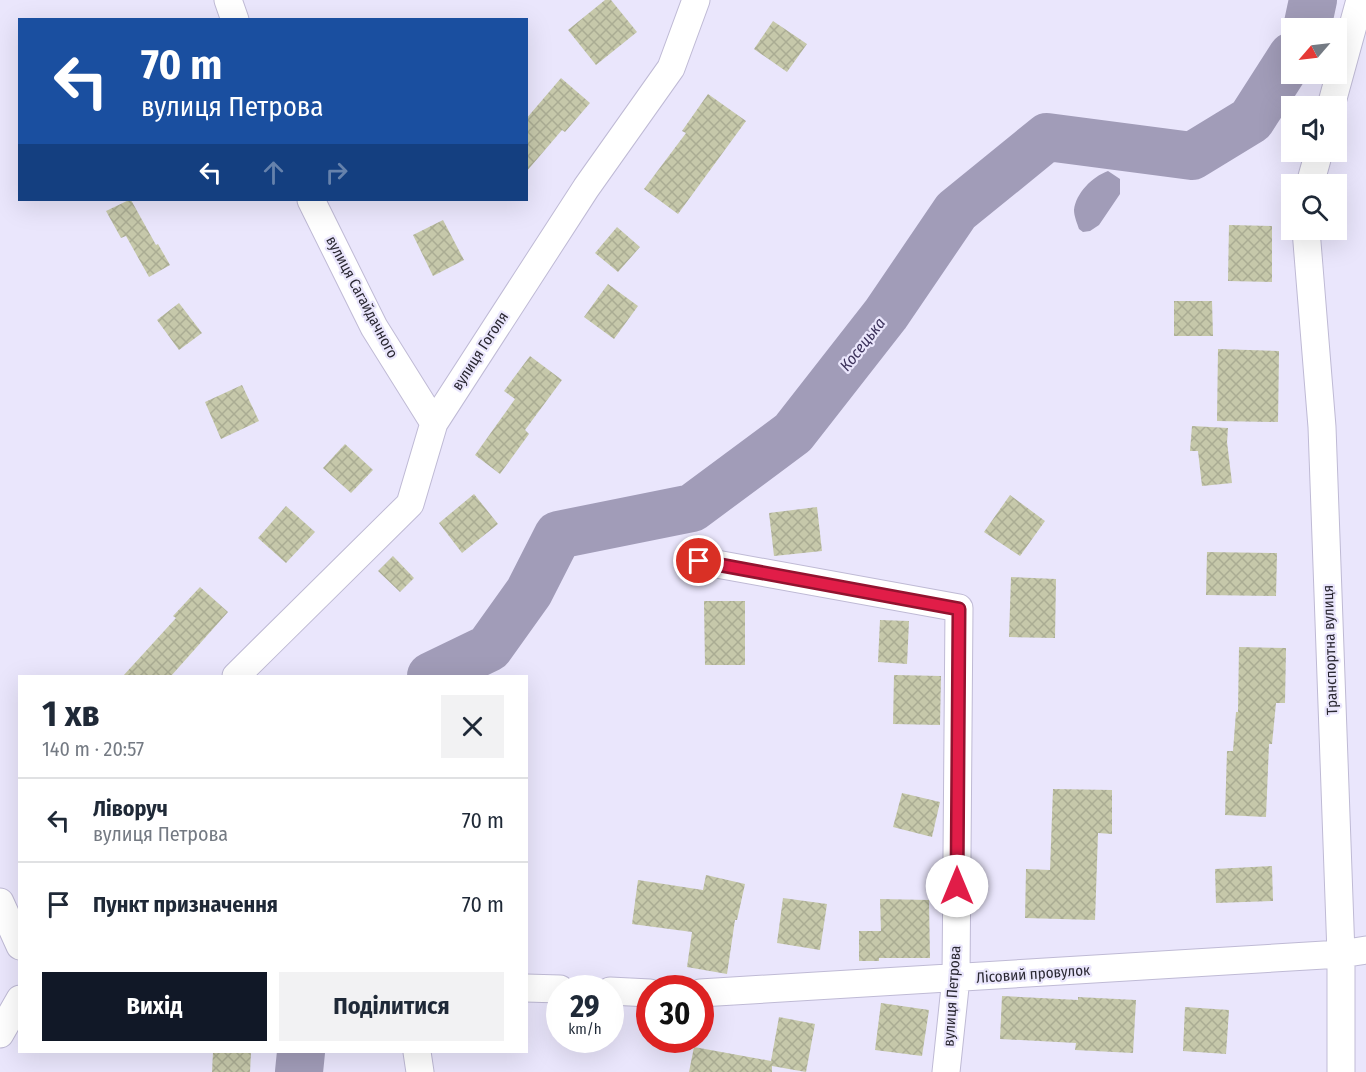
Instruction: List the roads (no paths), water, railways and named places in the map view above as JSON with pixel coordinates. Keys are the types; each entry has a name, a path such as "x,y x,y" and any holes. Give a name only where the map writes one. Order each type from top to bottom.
{"street":[{"path":"228,0 234,18"},
{"name":"вулиця Гоголя","path":"237,675 410,504 434,423 586,188 671,68 696,0"},
{"path":"1334,96 1360,0"},
{"name":"вулиця Сагайдачного","path":"311,201 374,327 434,423"},
{"name":"Транспортна вулиця","path":"1307,240 1322,427 1353,952 1341,1072"},
{"name":"вулиця Петрова","path":"699,561 959,609 957,978 946,1072"},
{"path":"0,902 18,942"},
{"name":"Лісовий провулок","path":"714,992 1353,952"},
{"path":"528,988 546,989"},
{"path":"0,1034 18,1002"},
{"path":"417,1053 420,1072"}],"waterway":[{"name":"Косецька","path":"1309,18 1313,0"},
{"name":"Косецька","path":"433,675 489,648 529,592 558,535 692,508 793,433 886,314 956,211 1047,137 1192,156 1251,120 1281,73"},
{"name":"Косецька","path":"299,1072 301,1053"}]}
